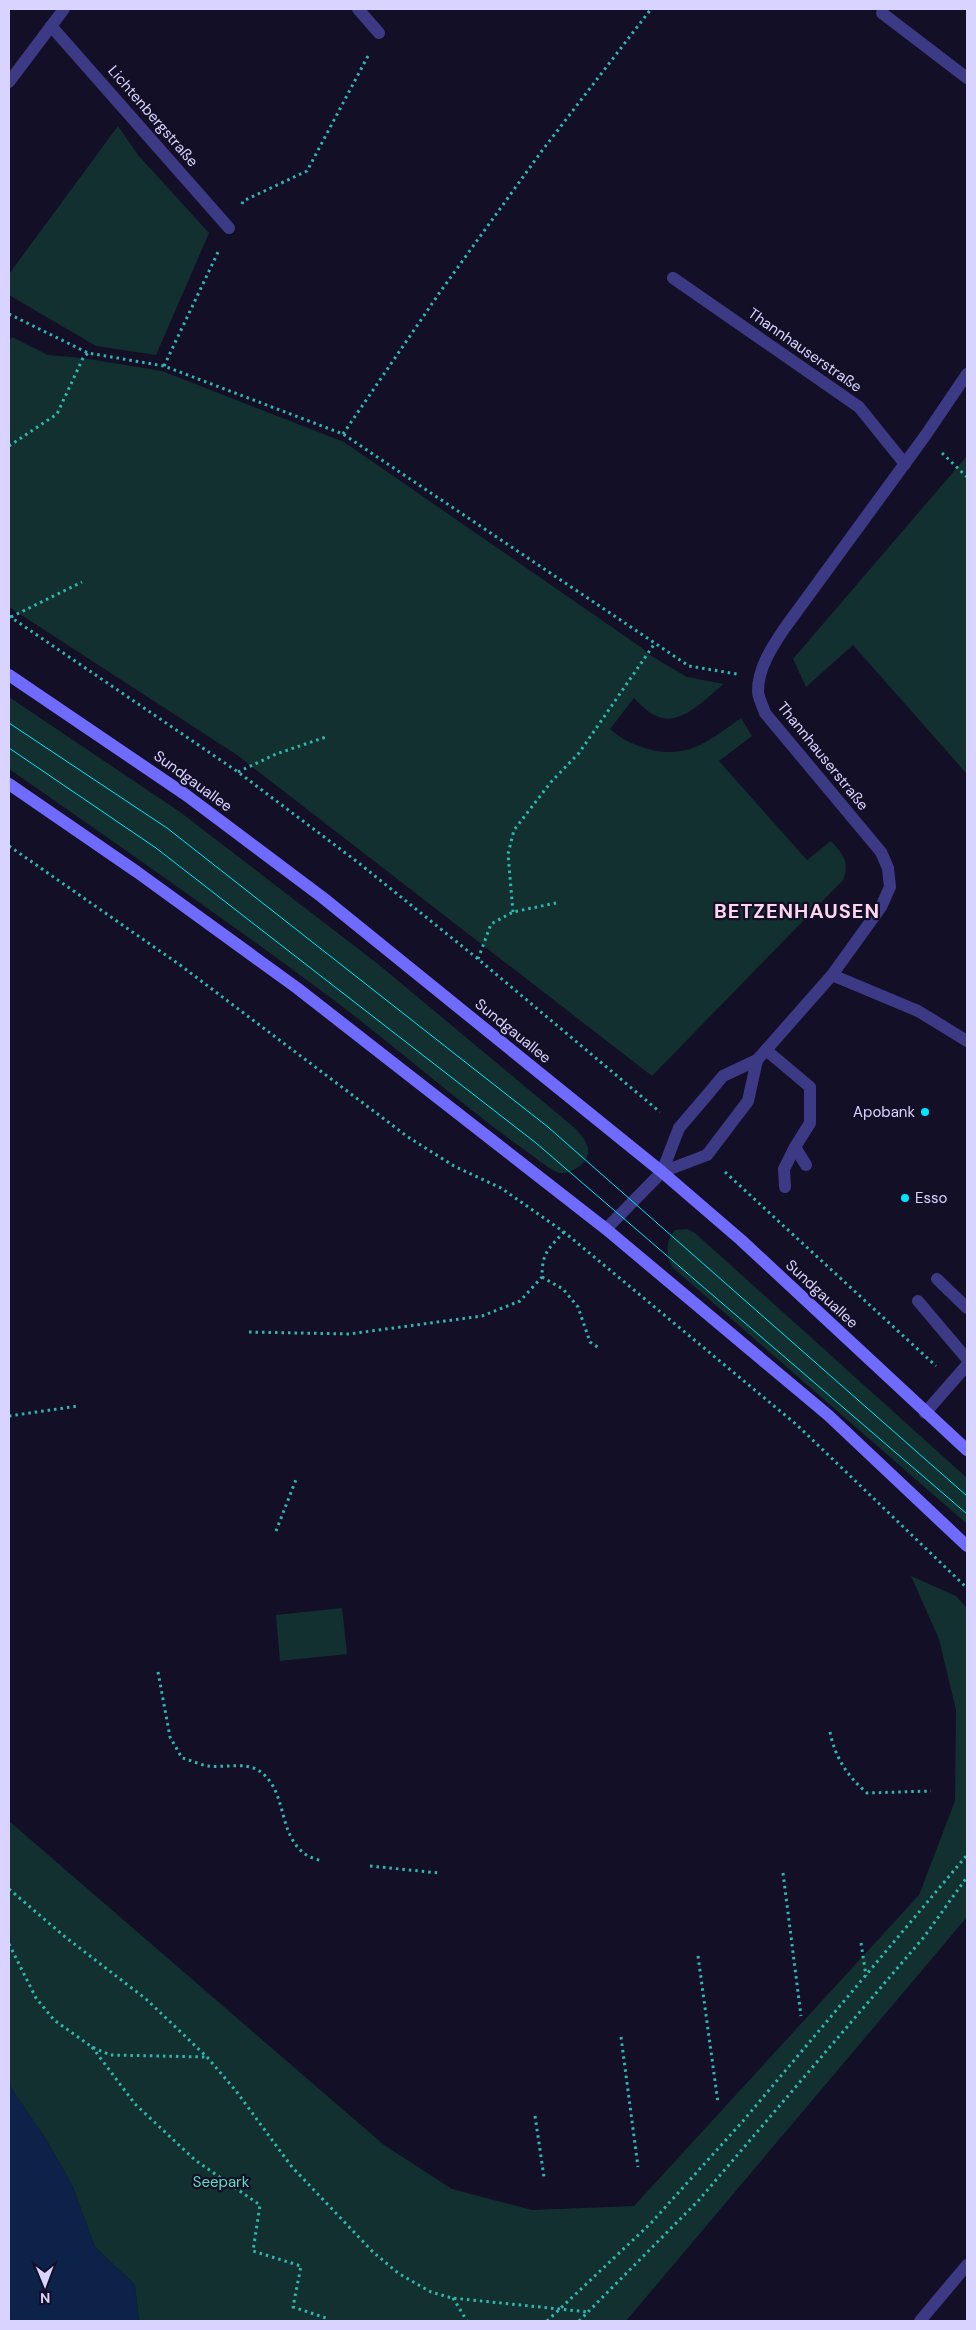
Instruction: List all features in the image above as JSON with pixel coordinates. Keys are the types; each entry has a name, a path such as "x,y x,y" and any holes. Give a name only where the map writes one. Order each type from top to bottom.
{"street":[{"path":"9,82 64,9"},
{"path":"358,9 380,33"},
{"path":"882,13 967,78"},
{"name":"Lichtenbergstraße","path":"51,26 229,228"},
{"name":"Thannhauserstraße","path":"674,278 859,408 905,464"},
{"name":"Thannhauserstraße","path":"606,1229 662,1172 679,1128 723,1076 757,1060 832,975 881,907 890,888 888,868 881,852 765,713 758,692 760,678 764,663 784,629 905,464 967,374"},
{"name":"Sundgauallee","path":"9,675 186,795 322,897 662,1172 742,1240 967,1450"},
{"path":"9,784 137,872 296,988 606,1229 828,1415 967,1546"},
{"path":"832,975 918,1011 967,1041"},
{"path":"766,1050 810,1086 810,1123 794,1147 784,1169 785,1187"},
{"name":"Thannhauserstraße","path":"662,1172 707,1155 748,1101 757,1060"},
{"path":"794,1147 806,1165"},
{"path":"937,1278 967,1308"},
{"path":"918,1301 967,1359"},
{"path":"925,1412 967,1365"},
{"path":"920,2321 967,2265"}],"path":[{"path":"343,434 462,260 541,152 651,9"},
{"path":"164,366 243,201 307,171 380,33"},
{"path":"9,314 88,353 164,366 343,434 689,666 760,678"},
{"path":"9,446 57,414 83,358 88,353"},
{"path":"925,436 967,477"},
{"path":"10,616 82,582"},
{"path":"10,616 238,772 360,864 478,959 679,1128"},
{"path":"513,912 508,854 514,830 551,782 579,753 656,643"},
{"path":"238,772 276,754 326,737"},
{"path":"9,846 180,965 408,1137 454,1166 501,1188 564,1232 798,1425 967,1588"},
{"path":"478,959 492,924 513,912 556,903"},
{"path":"707,1155 953,1382"},
{"path":"249,1332 349,1334 482,1316 520,1301 542,1277 542,1261 549,1248 564,1232"},
{"path":"542,1277 563,1289 578,1307 590,1342 599,1348"},
{"path":"9,1416 78,1406"},
{"path":"276,1531 297,1477"},
{"path":"158,1672 170,1737 182,1758 207,1766 249,1766 259,1771 269,1782 280,1802 289,1837 304,1854 322,1861"},
{"path":"830,1732 834,1752 855,1783 867,1792 931,1791"},
{"path":"547,2321 651,2223 743,2122 967,1855"},
{"path":"370,1866 439,1873"},
{"path":"783,1873 801,2016"},
{"path":"579,2321 698,2202 924,1937 967,1876"},
{"path":"9,1889 64,1936 146,1999 206,2057 236,2091 292,2168 359,2240 398,2273 431,2292 452,2298 588,2312"},
{"path":"861,1943 866,1976"},
{"path":"9,1944 36,1998 54,2020 92,2047 110,2055 206,2057"},
{"path":"698,1956 718,2103"},
{"path":"621,2037 638,2167"},
{"path":"92,2047 135,2104 189,2154 260,2205 253,2251 301,2266 293,2307 326,2318 328,2321"},
{"path":"535,2116 544,2177"},
{"path":"452,2298 467,2321"}],"green space":[{"path":"118,126 138,155 209,233 156,355 96,346 9,295 9,274"},
{"path":"12,337 48,355 83,358 162,371 344,442 648,654 687,677 724,684 685,714 668,719 655,716 634,698 610,729 633,744 662,752 675,752 698,746 741,718 752,736 719,761 807,860 831,841 844,859 846,868 843,880 652,1076 237,755 9,607 9,341"},
{"path":"967,456 967,774 853,645 806,687 793,659"},
{"path":"9,697 180,812 378,964 576,1129 585,1140 588,1148 587,1158 584,1162 575,1169 565,1173 560,1173 543,1164 477,1115 295,971 9,769"},
{"path":"687,1229 695,1233 967,1478 967,1524 672,1267 668,1252 669,1239 675,1230"},
{"name":"Seepark","path":"911,1576 956,1596 967,1608 967,1917 626,2321 139,2321 135,2285 95,2247 72,2185 47,2141 9,2085 9,1821 384,2145 452,2189 532,2210 634,2206 919,1895 955,1801 956,1710 939,1639"},
{"path":"342,1608 347,1654 280,1661 276,1615"}],"water":[{"path":"9,2085 47,2141 72,2185 95,2247 135,2285 139,2321 9,2321"}],"tram line":[{"path":"9,723 167,828 548,1127 967,1496"},
{"path":"9,748 156,848 536,1143 967,1514"}],"place":[{"name":"Apobank","path":"925,1112"},
{"name":"Esso","path":"905,1198"}],"district":[{"name":"BETZENHAUSEN","path":"797,911"}]}
